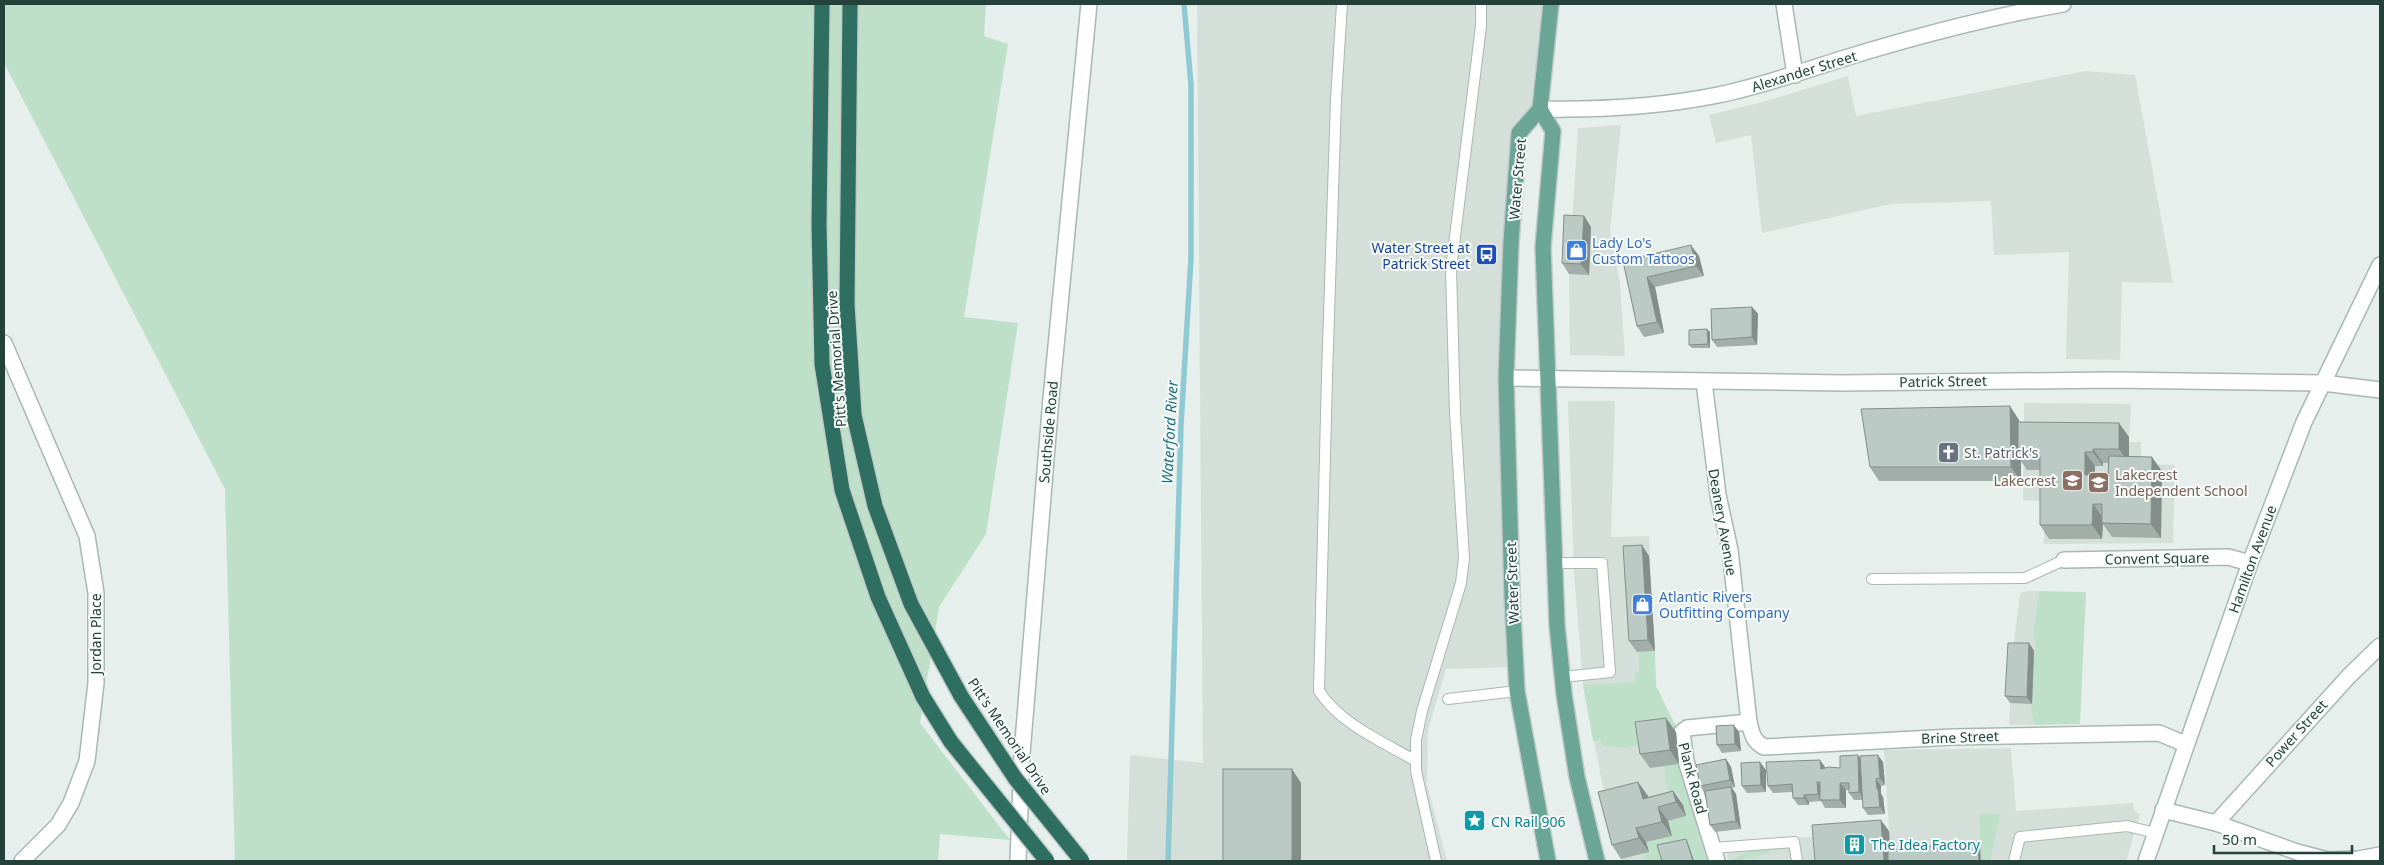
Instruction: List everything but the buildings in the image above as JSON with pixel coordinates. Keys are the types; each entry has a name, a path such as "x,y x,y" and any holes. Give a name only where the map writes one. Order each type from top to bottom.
{"highway":[{"name":"Pitt's Memorial Drive","path":"822,4 819,224 822,364 842,490 878,597 923,696 951,742 1047,861"},
{"name":"Pitt's Memorial Drive","path":"850,4 848,304 854,415 876,506 911,604 961,696 1015,778 1082,861"}],"main road":[{"path":"1551,4 1540,109 1552,131 1543,248 1550,380 1557,625 1564,694 1577,777 1597,861"},
{"name":"Water Street","path":"1540,109 1519,133 1511,242 1506,378 1512,596 1517,691 1548,861"}],"street":[{"name":"Southside Road","path":"1018,861 1022,754 1051,398 1089,4"},
{"path":"1784,4 1795,75"},
{"name":"Alexander Street","path":"1540,109 1605,110 1663,104 1717,95 1795,75 1921,36 1991,18 2063,4"},
{"name":"Hamilton Avenue","path":"2146,861 2185,744 2250,563 2304,422 2380,265"},
{"name":"Jordan Place","path":"4,343 87,536 96,593 96,683 87,761 71,803 58,825 22,861"},
{"name":"Patrick Street","path":"1506,378 1842,383 2112,380 2323,383 2380,390"},
{"name":"Deanery Avenue","path":"1704,382 1718,495 1731,559 1749,722"},
{"name":"Convent Square","path":"2064,560 2228,557 2250,563"},
{"name":"Power Street","path":"2216,822 2348,676 2380,646"},
{"name":"Brine Street","path":"1749,722 1752,736 1757,743 1764,747 1953,737 2159,733 2185,744"},
{"name":"Plank Road","path":"1715,855 1686,761 1682,732 1687,728 1749,722"},
{"path":"2163,810 2216,822 2305,854 2328,860 2357,860 2380,855"}],"lane":[{"path":"1342,4 1326,387 1319,691 1326,703 1342,716 1416,761"},
{"path":"1436,861 1416,761 1416,740 1422,711 1461,583 1464,558 1455,413 1451,270 1481,26 1482,4"},
{"path":"1872,580 2025,578 2064,560"},
{"path":"1554,562 1602,563 1610,672 1563,677"},
{"path":"1448,699 1517,691"},
{"path":"2014,861 2020,837 2127,826 2155,833"},
{"path":"1715,855 1794,842 1797,861"}],"shaded area":[{"path":"1197,4 1551,4 1540,109 1519,133 1511,242 1516,667 1446,669 1428,730 1427,784 1447,861 1127,861 1130,755 1203,763"},
{"path":"2086,71 2135,75 2173,283 2122,282 2120,360 2066,359 2069,252 1994,255 1991,201 1891,204 1762,233 1751,135 1716,143 1709,115 1763,102 1848,76 1856,116"},
{"path":"1621,125 1610,231 1620,283 1625,356 1570,355 1569,274 1578,128"},
{"path":"1568,401 1615,401 1611,537 1649,536 1656,686 1676,727 1679,764 1707,861 1622,861 1603,787 1583,685 1574,572"},
{"name":"Lakecrest Independent School","path":"2024,403 2131,404 2129,442 2141,442 2141,464 2175,465 2173,543 2044,544 2044,501 2023,500"},
{"path":"2026,591 2039,591 2032,637 2035,637 2031,713 2035,725 2009,725 2013,650 2020,594"},
{"path":"2011,748 2016,811 2133,803 2134,811 2140,814 2126,861 1728,861 1725,843 1889,831 1884,750"}],"green space":[{"path":"4,4 986,4 984,36 1008,44 964,317 1018,323 986,534 939,607 920,723 1010,840 940,834 938,861 235,861 225,489 4,63"},
{"path":"2039,591 2086,592 2080,724 2035,725 2031,713 2035,638 2032,638"},
{"path":"1655,651 1656,686 1676,727 1676,732 1627,748 1602,746 1600,740 1593,741 1583,685 1635,682 1635,672 1639,671 1639,652"},
{"path":"1679,764 1707,861 1646,861 1644,854 1648,852 1646,842 1671,836 1668,821 1683,805 1679,795 1668,790 1665,779 1664,766"},
{"path":"1979,814 2000,814 1990,861 1981,861"},
{"path":"1770,847 1770,853 1730,861 1755,848"}],"waterway":[{"name":"Waterford River","path":"1168,861 1181,425 1191,258 1191,85 1184,4"}],"place":[{"name":"Lady Lo's Custom Tattoos","path":"1576,250"},
{"name":"Water Street at Patrick Street","path":"1486,255"},
{"name":"St. Patrick's","path":"1948,452"},
{"name":"Lakecrest","path":"2072,480"},
{"name":"Lakecrest Independent School","path":"2099,482"},
{"name":"Atlantic Rivers Outfitting Company","path":"1643,604"},
{"name":"CN Rail 906","path":"1475,821"},
{"name":"The Idea Factory","path":"1855,844"}]}
